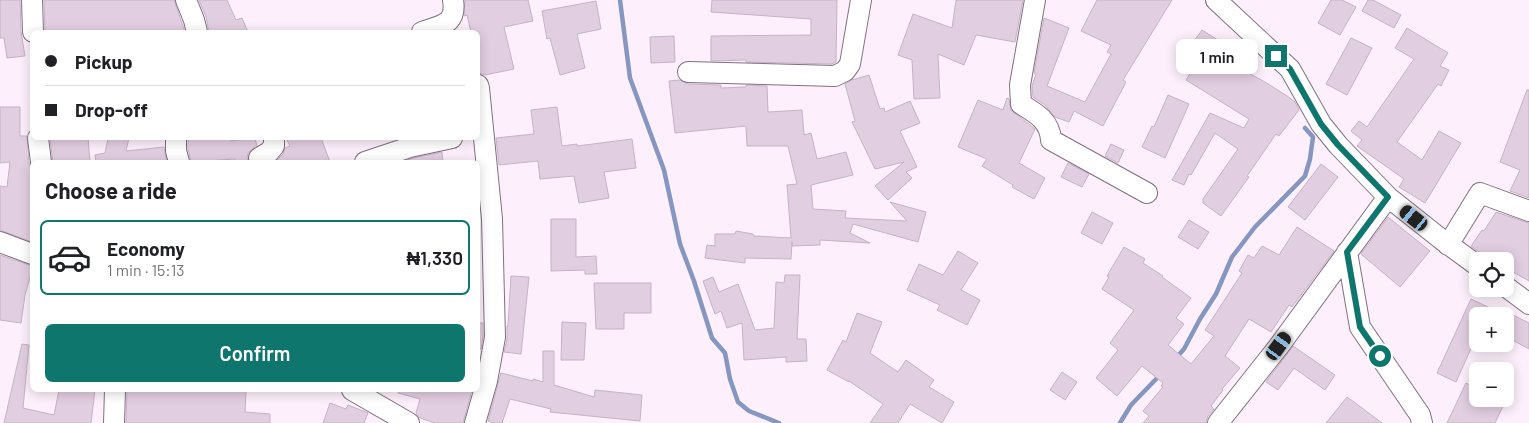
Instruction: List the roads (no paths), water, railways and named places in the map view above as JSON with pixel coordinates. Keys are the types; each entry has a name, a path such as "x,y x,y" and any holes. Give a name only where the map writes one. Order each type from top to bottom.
{"street":[{"path":"32,0 33,30"},
{"path":"186,0 196,30"},
{"path":"428,30 446,24 451,20 454,15 453,0"},
{"path":"688,72 835,76 845,71 850,64 861,0"},
{"path":"1036,0 1020,86 1021,104 1044,120 1048,125 1052,140 1147,193"},
{"path":"1216,0 1290,69 1321,124 1338,145 1388,197 1469,260"},
{"path":"474,423 487,381 495,337 492,219 482,140 480,105"},
{"path":"38,140 41,160"},
{"path":"176,140 178,160"},
{"path":"260,160 259,158 269,152 274,146 274,140"},
{"path":"371,160 410,147 443,140"},
{"path":"1448,245 1480,193 1529,211"},
{"path":"1218,423 1279,346 1388,197"},
{"path":"0,242 30,253"},
{"path":"1347,252 1360,327 1420,414 1422,423"},
{"path":"1514,293 1529,304"},
{"path":"114,423 115,392"},
{"path":"355,392 409,423"}],"waterway":[{"path":"620,0 630,78 664,170 680,244 712,338 725,353 730,379 738,402 749,411 779,423"},
{"path":"1175,359 1184,349 1216,294 1232,257 1255,227 1305,176 1313,137 1305,128"},
{"path":"1120,423 1131,405 1160,375"}]}
